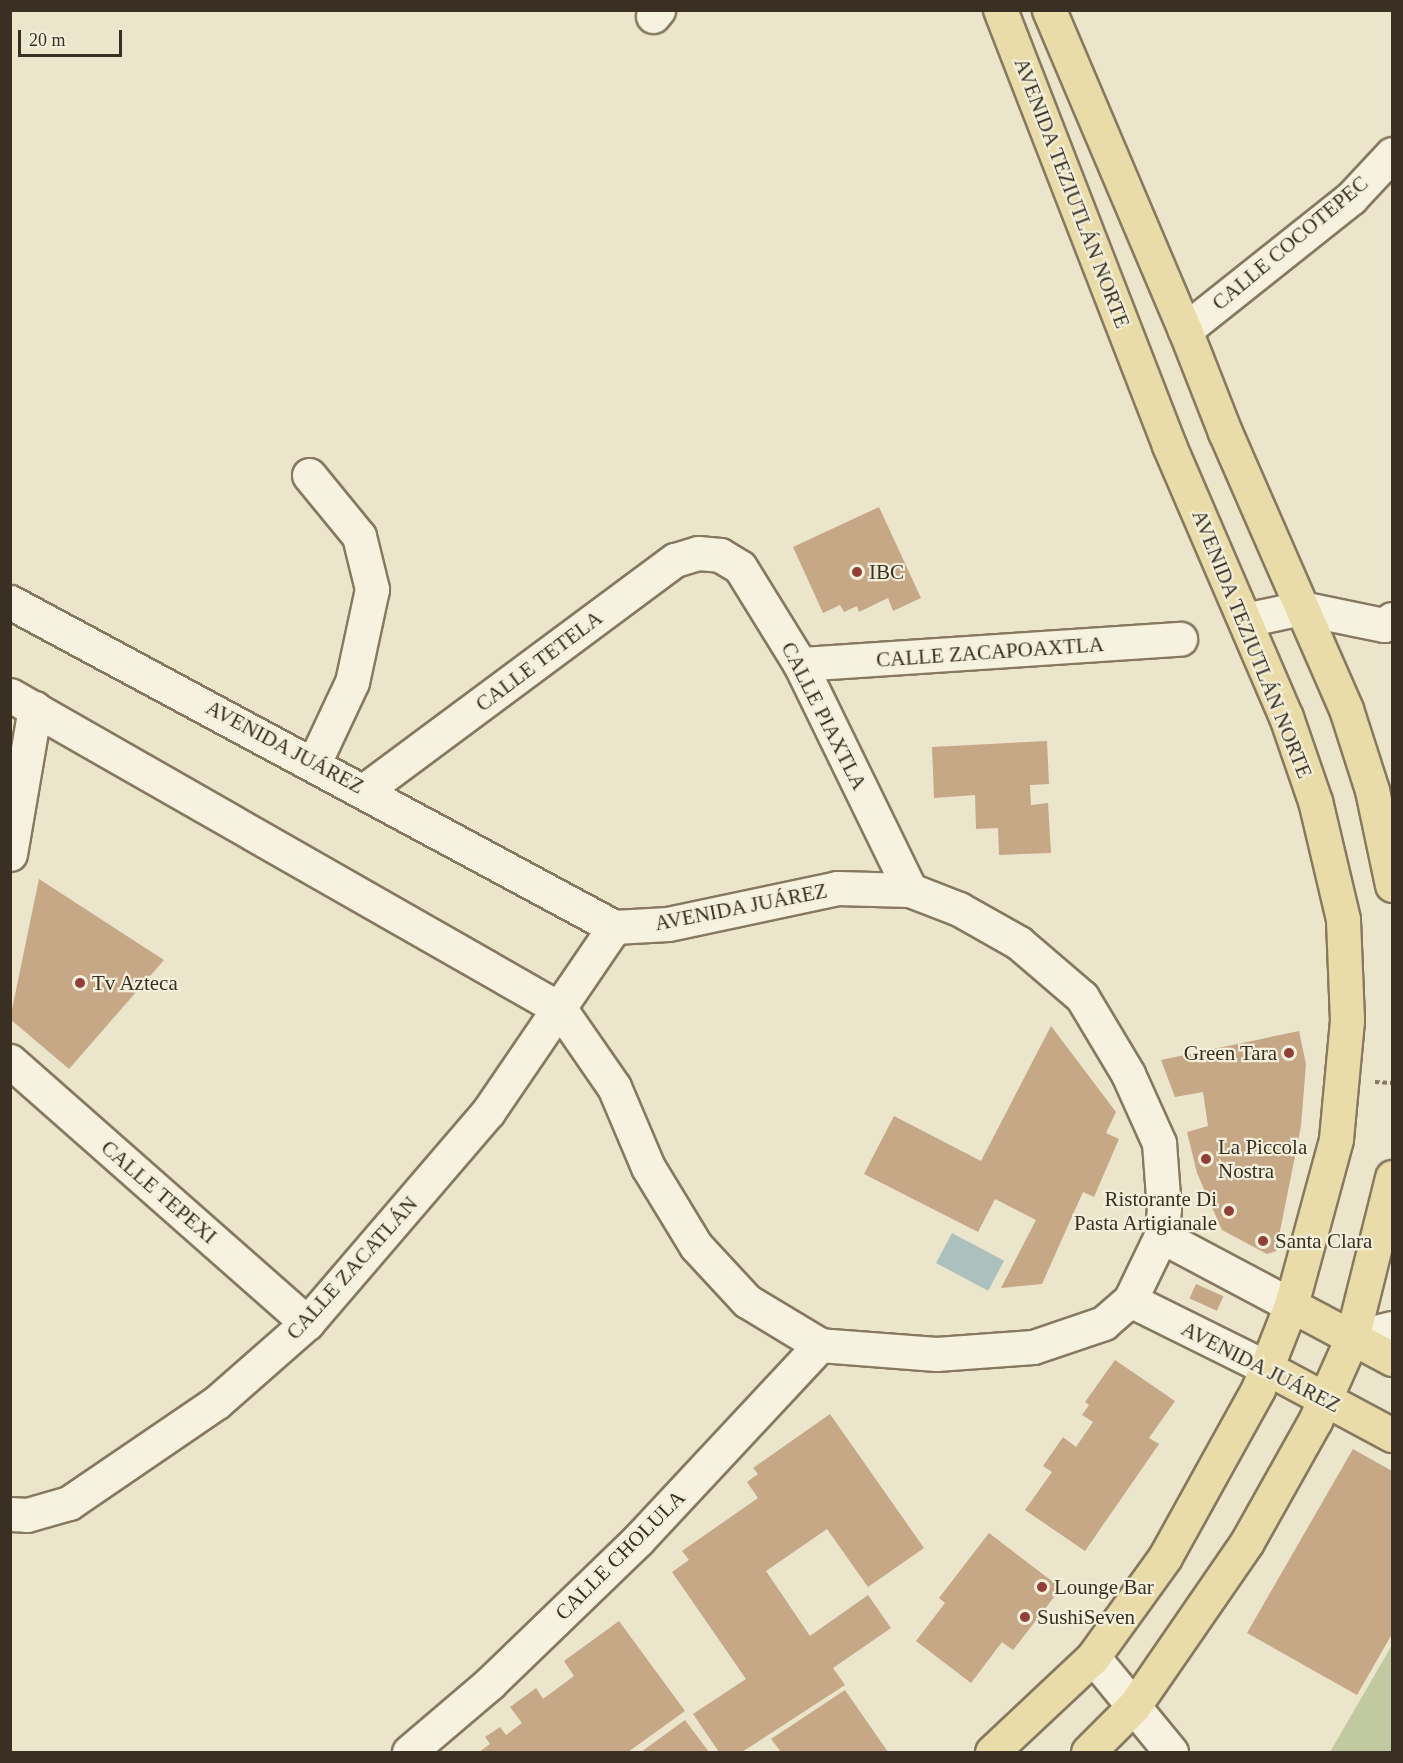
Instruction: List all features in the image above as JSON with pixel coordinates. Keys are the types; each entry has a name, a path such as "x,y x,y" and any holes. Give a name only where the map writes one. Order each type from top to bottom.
{"main road":[{"path":"1049,10 1301,608 1346,709 1372,790 1392,885"},
{"name":"AVENIDA TEZIUTLÁN NORTE","path":"992,1752 1093,1657 1165,1557 1267,1368 1291,1305 1336,1139 1347,1020 1343,920 1315,801 1286,717 1169,445 1008,14"},
{"path":"1088,1752 1134,1706 1247,1542 1325,1400 1352,1338 1392,1177"},
{"path":"1291,1305 1392,1359"},
{"name":"AVENIDA JUÁREZ","path":"1267,1368 1392,1435"}],"street":[{"name":"CALLE COCOTEPEC","path":"1185,330 1351,198 1392,154"},
{"path":"309,475 359,536 372,589 352,682 314,763"},
{"name":"CALLE TETELA","path":"365,790 675,560 698,552 720,555"},
{"name":"CALLE PIAXTLA","path":"720,555 740,567 800,664 910,890"},
{"name":"AVENIDA JUÁREZ","path":"10,602 365,790 614,927 668,924 837,888 910,890 959,909 1019,943 1082,997 1128,1074 1159,1143 1164,1209 1161,1236 1130,1300 1104,1323 1033,1347 936,1354 820,1345 747,1301 696,1246 648,1167 614,1087 560,1009 23,701"},
{"path":"1245,620 1301,608 1390,624"},
{"name":"CALLE ZACAPOAXTLA","path":"800,664 1180,639"},
{"path":"10,854 23,701"},
{"name":"CALLE ZACATLÁN","path":"10,1514 27,1515 69,1503 217,1402 307,1323 488,1112 614,927"},
{"name":"CALLE TEPEXI","path":"10,1061 307,1323"},
{"path":"1161,1236 1291,1305"},
{"name":"AVENIDA JUÁREZ","path":"1130,1300 1267,1368"},
{"path":"1352,1338 1392,1328"},
{"name":"CALLE CHOLULA","path":"409,1752 490,1683 638,1540 820,1345"},
{"path":"1093,1657 1171,1752"}],"green space":[{"path":"1392,1645 1392,1752 1330,1752"}],"shaded area":[{"path":"952,1233 1004,1261 988,1291 936,1263"}],"building":[{"name":"IBC","path":"879,507 921,598 893,611 888,598 859,612 857,606 844,612 840,605 823,613 793,547"},
{"path":"1047,741 1049,784 1030,785 1031,805 1048,803 1051,853 999,855 998,828 976,829 975,795 934,798 932,747"},
{"name":"Tv Azteca","path":"39,879 164,960 69,1069 10,1019"},
{"path":"1051,1026 1116,1112 1106,1133 1119,1139 1094,1197 1083,1192 1042,1284 1001,1288 1036,1220 995,1199 978,1232 864,1174 894,1116 981,1161"},
{"path":"1299,1031 1306,1064 1301,1126 1276,1251 1267,1254 1222,1230 1197,1173 1187,1132 1208,1126 1203,1092 1175,1097 1161,1060"},
{"path":"1196,1284 1223,1296 1217,1311 1189,1299"},
{"path":"1115,1360 1175,1401 1149,1438 1159,1444 1085,1551 1025,1510 1052,1472 1043,1466 1063,1437 1076,1447 1093,1422 1082,1415 1089,1405 1085,1402"},
{"path":"830,1414 924,1548 868,1587 827,1529 766,1571 810,1636 868,1595 891,1628 833,1668 845,1685 742,1752 719,1752 693,1714 746,1679 672,1572 689,1560 682,1551 758,1498 747,1482 758,1474 753,1468"},
{"path":"1353,1449 1392,1471 1392,1634 1357,1695 1247,1633"},
{"path":"989,1533 1061,1588 1013,1650 1002,1642 971,1683 916,1641 945,1603 939,1598"},
{"path":"619,1621 685,1711 628,1752 479,1752 490,1744 485,1737 500,1727 506,1735 522,1723 510,1707 536,1688 543,1699 574,1676 564,1661"},
{"path":"845,1690 888,1752 781,1752 771,1739"},
{"path":"685,1720 709,1752 641,1752"}],"place":[{"name":"IBC","path":"857,572"},
{"name":"Tv Azteca","path":"80,983"},
{"name":"Green Tara","path":"1289,1053"},
{"name":"La Piccola Nostra","path":"1206,1159"},
{"name":"Ristorante Di Pasta Artigianale","path":"1229,1211"},
{"name":"Santa Clara","path":"1263,1241"},
{"name":"Lounge Bar","path":"1042,1587"},
{"name":"SushiSeven","path":"1025,1617"}]}
